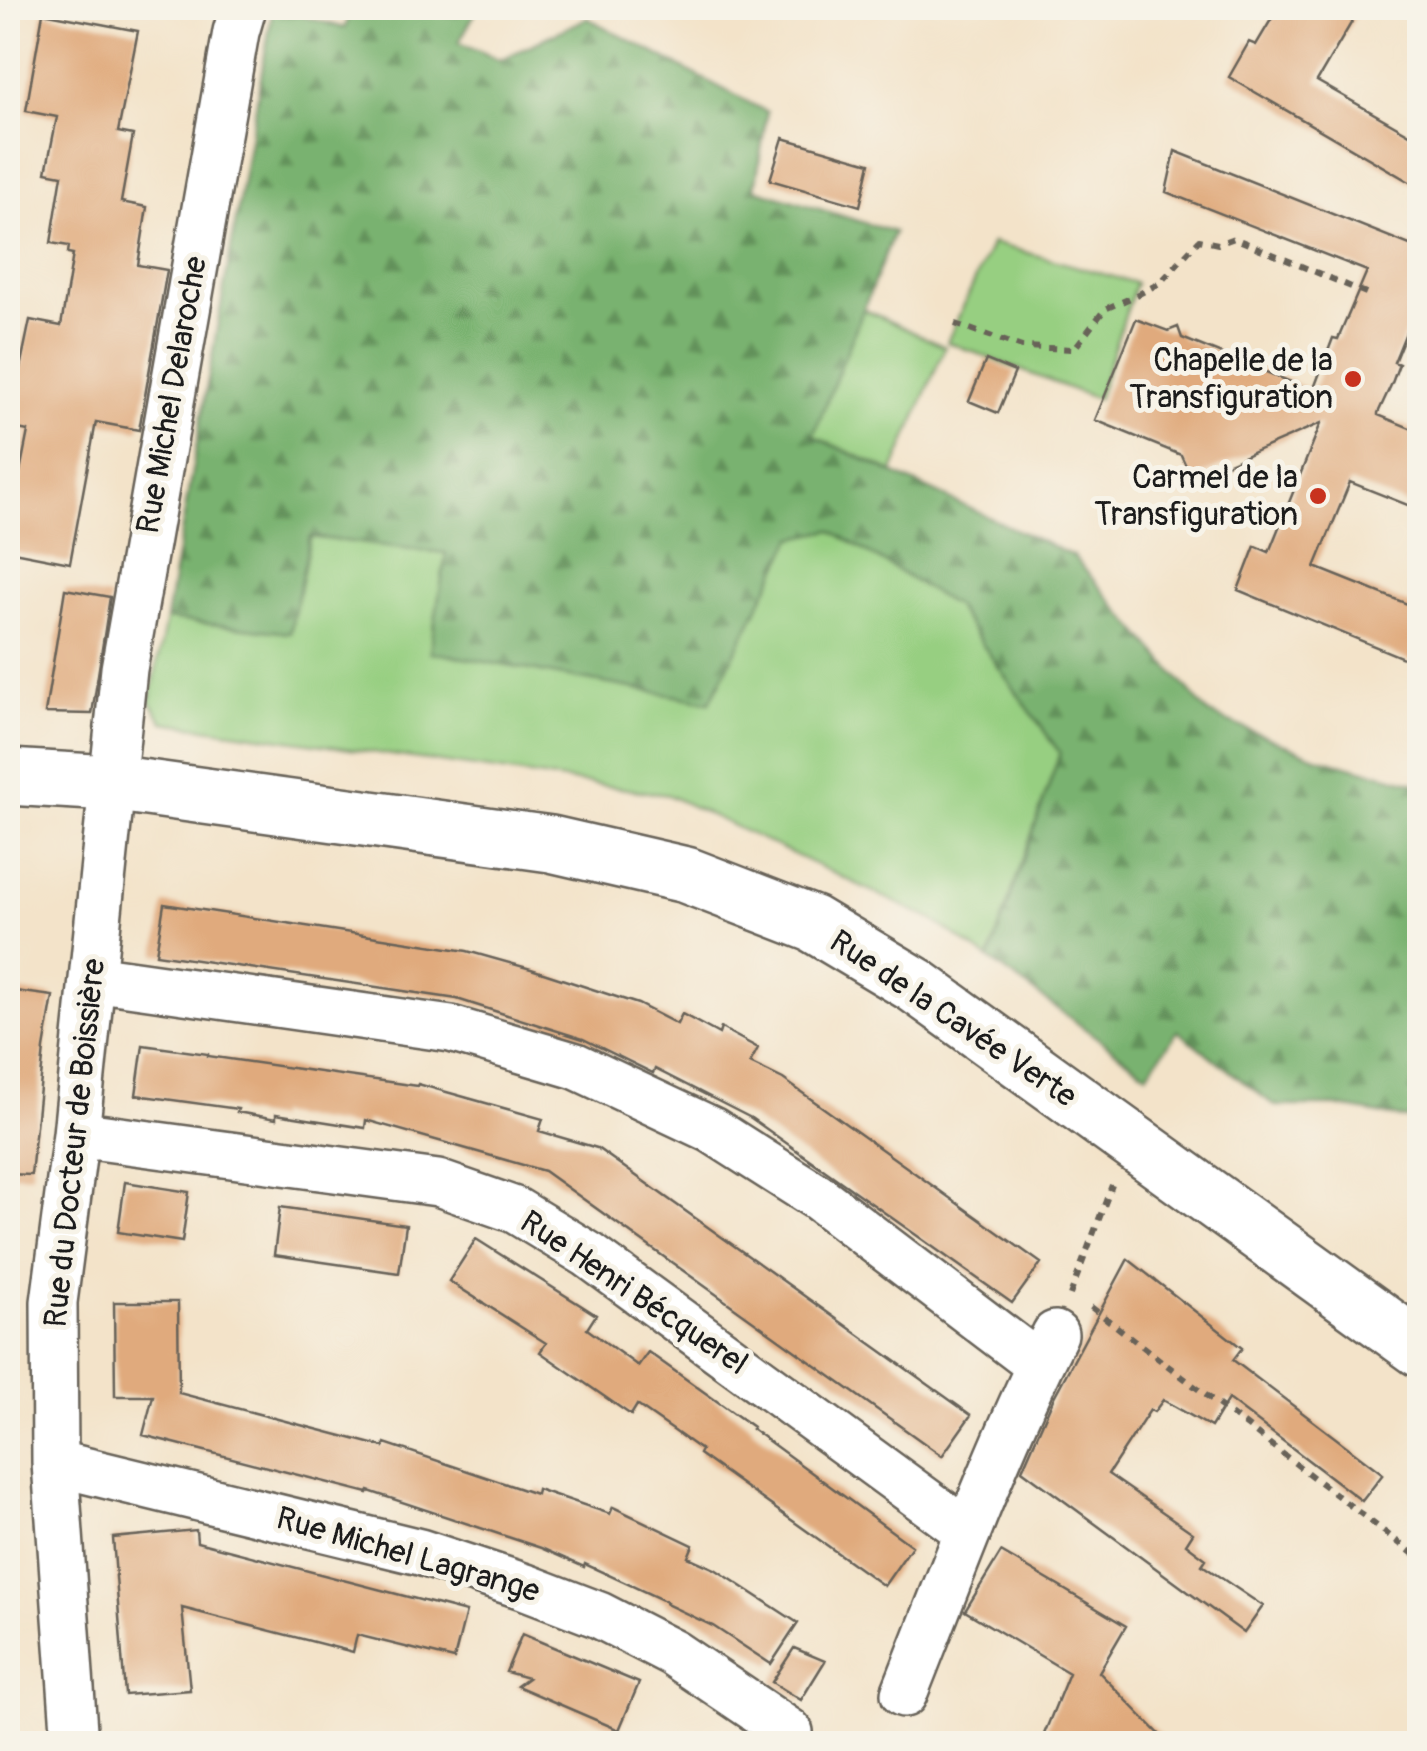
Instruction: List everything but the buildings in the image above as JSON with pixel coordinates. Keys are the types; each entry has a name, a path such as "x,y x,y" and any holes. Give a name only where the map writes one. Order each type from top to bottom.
{"street":[{"name":"Rue Michel Delaroche","path":"112,783 124,670 242,8"},
{"name":"Rue de la Cavée Verte","path":"8,777 112,783 551,844 686,875 813,924 915,986 1420,1349"},
{"name":"Rue du Docteur de Boissière","path":"76,1744 56,1464 54,1302 76,1134 112,783"},
{"path":"93,978 452,1029 576,1066 712,1130 1047,1349 904,1694"},
{"name":"Rue Henri Bécquerel","path":"76,1134 438,1183 515,1210 589,1255 968,1532"},
{"name":"Rue Michel Lagrange","path":"56,1464 420,1552 526,1587 599,1615 673,1654 790,1732"}],"path":[{"path":"955,324 1022,347 1074,350 1104,309 1160,282 1200,240 1218,244 1234,238 1372,296"},
{"path":"1107,1198 1071,1292 1420,1559"}],"green space":[{"path":"273,8 345,28 351,8 478,8 459,42 500,60 587,18 767,112 755,189 894,232 813,436 1073,556 1209,714 1316,757 1419,784 1419,1121 1335,1106 1275,1106 1178,1031 1147,1074 989,959 1060,753 955,606 831,530 793,538 710,702 430,652 446,553 310,537 290,633 166,619"},
{"path":"992,243 1136,283 1097,399 947,342"},
{"path":"863,309 945,347 893,472 813,436"},
{"path":"831,530 955,606 1060,753 989,959 933,920 668,795 163,722 150,701 166,619 290,633 310,537 447,553 430,651 709,702 793,538"}],"place":[{"name":"Chapelle de la Transfiguration","path":"1353,379"},
{"name":"Carmel de la Transfiguration","path":"1318,496"}]}
